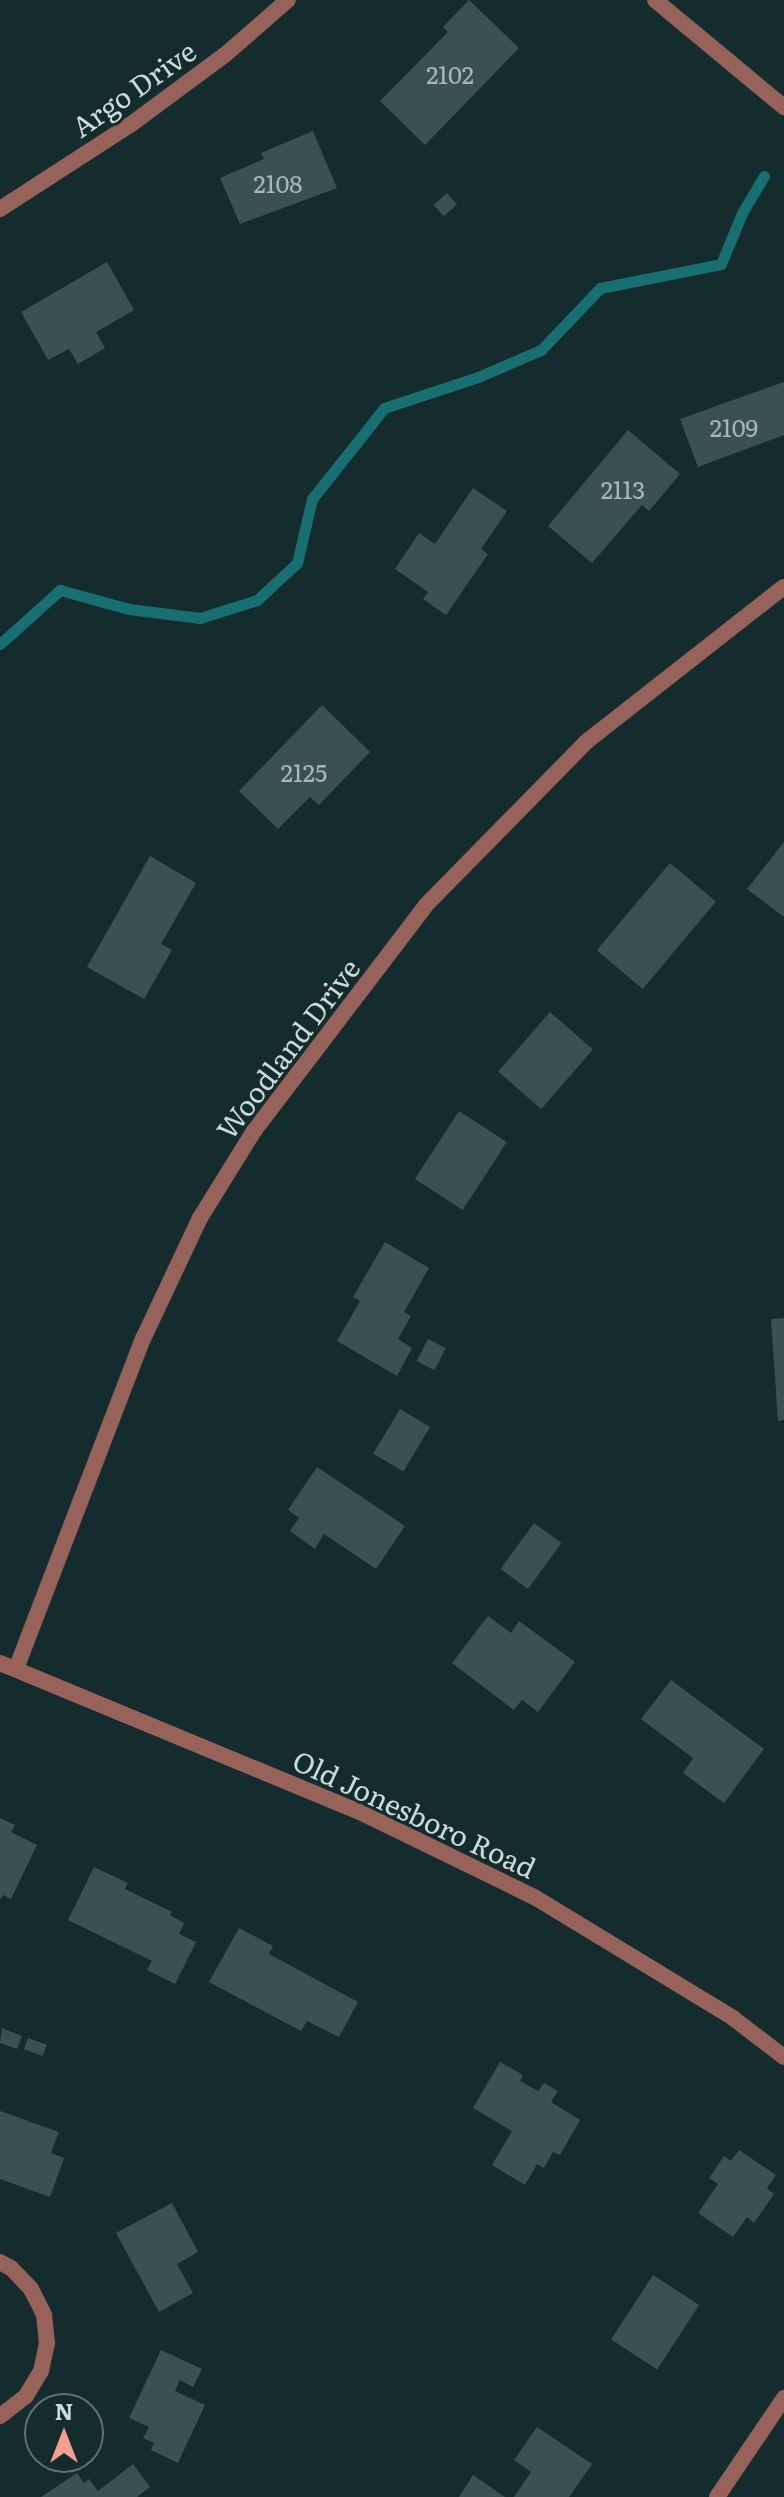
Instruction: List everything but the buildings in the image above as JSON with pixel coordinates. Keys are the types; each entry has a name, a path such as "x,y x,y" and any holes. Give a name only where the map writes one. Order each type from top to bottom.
{"street":[{"name":"Argo Drive","path":"0,209 130,125 226,54 288,0"},
{"path":"655,0 784,107"},
{"name":"Woodland Drive","path":"16,1669 143,1339 200,1218 254,1131 426,905 586,742 784,587"},
{"name":"Old Jonesboro Road","path":"0,1663 364,1814 536,1898 733,2018 784,2057"},
{"path":"0,2262 11,2268 31,2289 44,2315 47,2343 41,2371 26,2396 0,2416"},
{"path":"717,2497 784,2398"}],"waterway":[{"path":"0,644 60,590 129,609 200,618 257,600 297,563 312,499 384,408 478,377 541,350 600,288 721,264 742,213 764,176"}]}
